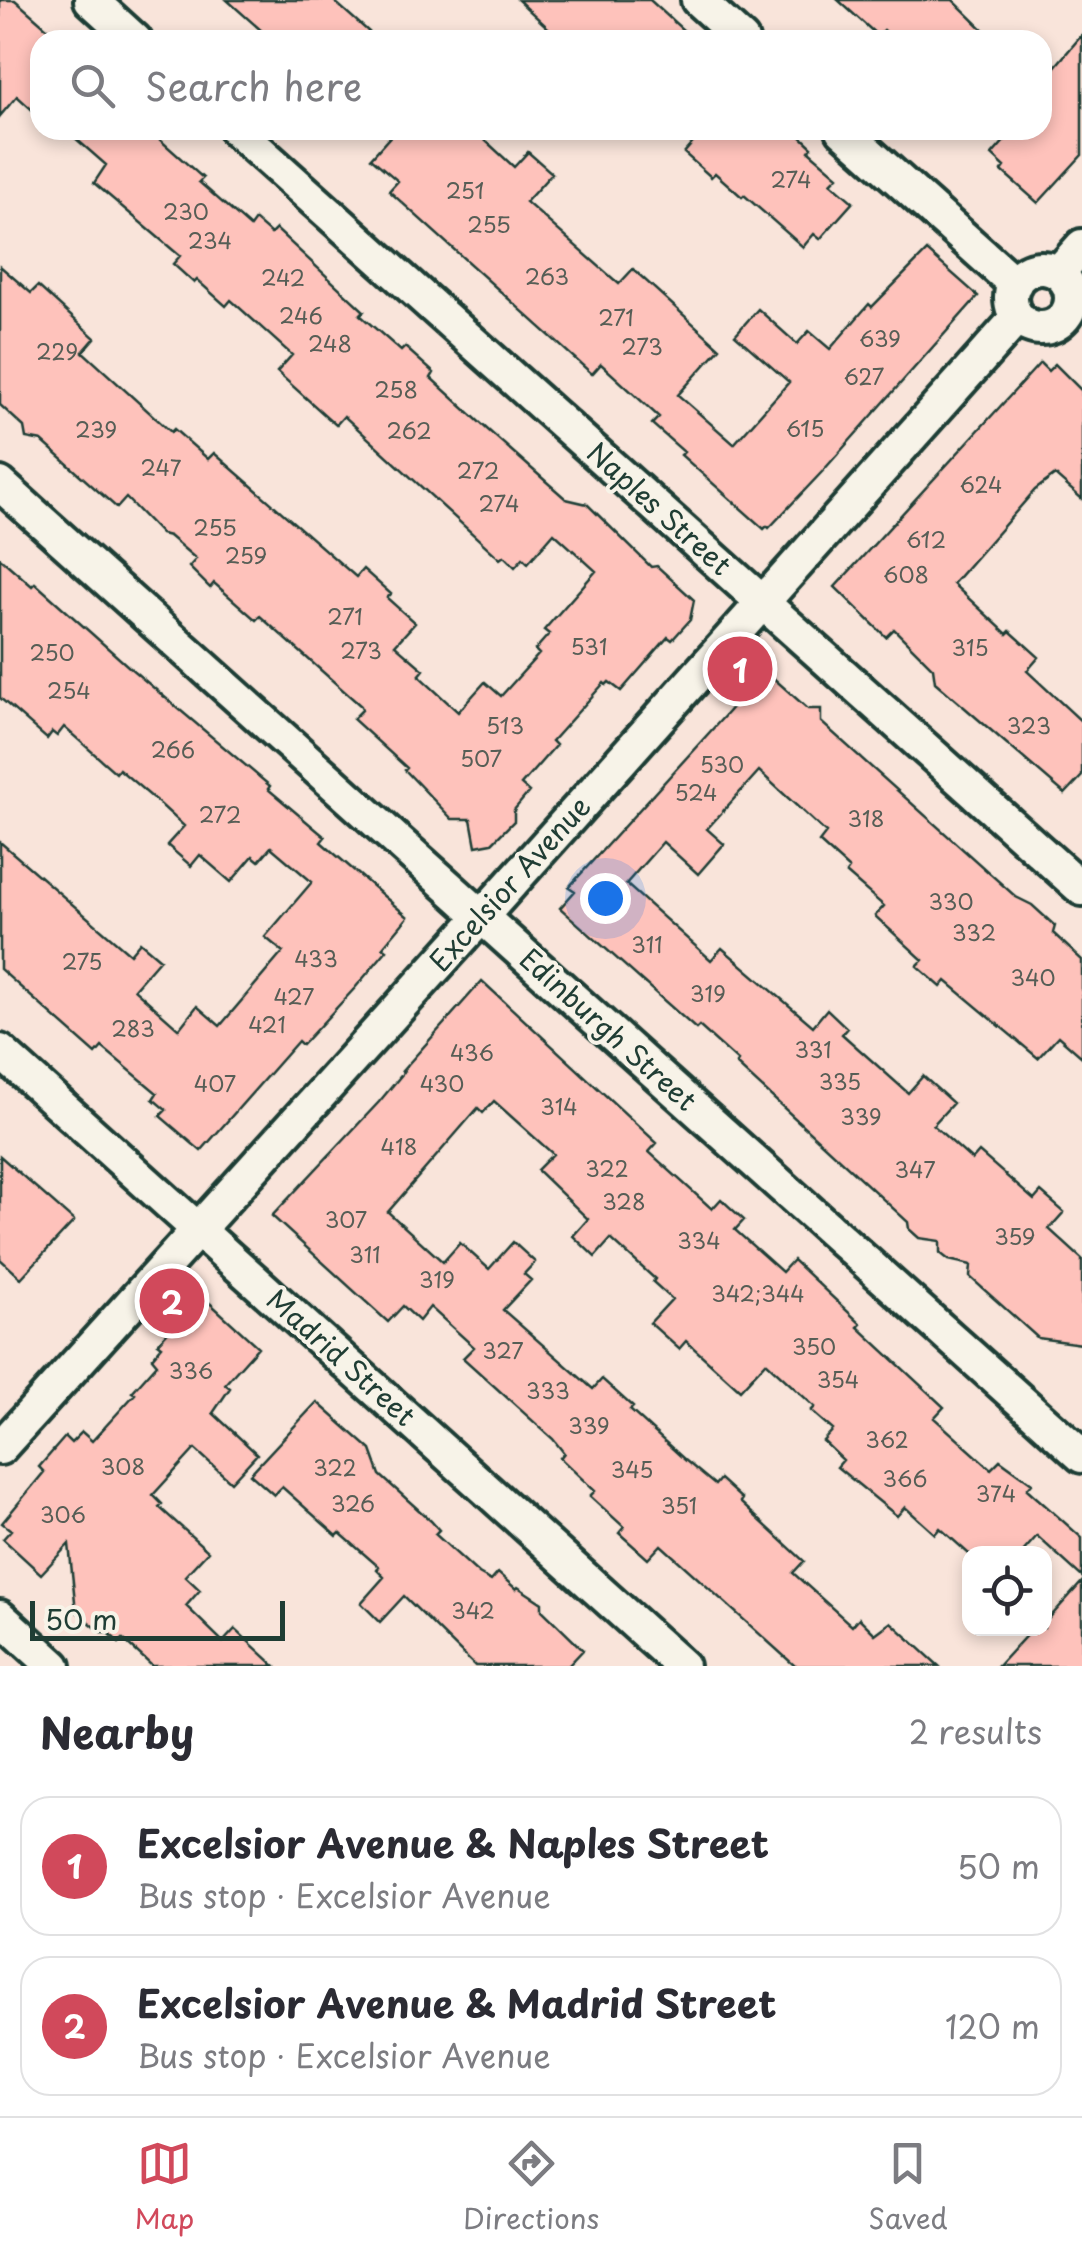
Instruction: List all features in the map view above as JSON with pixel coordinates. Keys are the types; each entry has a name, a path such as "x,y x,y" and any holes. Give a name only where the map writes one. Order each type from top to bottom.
{"street":[{"path":"91,0 125,30"},
{"path":"698,0 731,30"},
{"name":"Naples Street","path":"247,140 1082,889"},
{"path":"854,140 1015,284"},
{"path":"1058,273 1082,246"},
{"path":"1034,270 1058,273 1071,297 1074,321 1048,328 1027,325 1012,307 1015,284 1034,270"},
{"name":"Excelsior Avenue","path":"0,1448 1018,318"},
{"name":"Edinburgh Street","path":"0,484 1082,1456"},
{"name":"Madrid Street","path":"0,1051 682,1666"},
{"path":"0,1617 54,1666"}],"building":[{"path":"0,0 15,0 48,29 30,30 30,108 17,96 0,116"},
{"path":"227,0 333,0 367,30 261,30"},
{"path":"518,0 650,0 683,30 550,30"},
{"path":"838,0 953,0 984,30 884,30 871,30"},
{"path":"1082,35 1082,155 1038,203 1002,171 1005,167 992,155 1005,140 1052,140 1052,70"},
{"path":"77,140 160,140 203,178 199,182 250,227 255,220 271,234 276,229 364,311 360,315 401,351 405,347 434,373 431,378 488,430 566,499 587,504 651,567 657,566 694,600 690,620 672,640 668,637 621,691 609,682 604,683 552,741 556,745 521,785 529,792 514,810 514,821 492,843 476,846 471,819 452,819 407,768 353,719 361,706 260,616 256,620 214,583 210,588 189,567 196,559 169,536 161,534 126,498 117,508 42,441 26,438 24,427 0,405 0,266 31,293 38,286 95,338 83,352 171,432 174,429 208,459 214,453 356,577 363,569 391,594 387,598 415,623 395,645 424,670 419,676 458,712 485,682 501,696 539,654 535,650 549,634 544,630 596,571 554,533 528,563 523,558 515,567 504,556 500,559 344,416 336,425 277,372 292,355 231,300 226,306 197,280 194,283 173,264 180,256 94,183 106,165"},
{"path":"387,140 485,140 514,167 528,152 552,173 526,202 619,284 633,269 720,348 678,395 734,444 789,382 735,335 758,309 797,344 809,331 830,349 869,304 872,307 927,251 978,296 822,472 764,529 681,455 684,452 652,424 659,417 601,364 592,374 389,191 398,181 371,158"},
{"path":"695,140 805,140 812,147 809,151 838,176 831,183 853,202 820,239 814,234 803,247 744,195 715,173 711,177 684,153"},
{"path":"1040,363 1048,371 1055,364 1082,391 1082,499 1055,475 1035,490 953,584 1007,634 1010,631 1039,657 1027,671 1082,722 1082,776 1065,794 935,682 933,668 894,629 886,637 835,587"},
{"path":"0,558 32,586 35,583 270,786 268,789 325,837 321,842 408,917 355,988 302,1045 298,1041 201,1151 160,1116 166,1110 153,1099 157,1093 102,1047 96,1054 0,969 0,842 130,954 140,942 160,959 134,989 179,1029 197,1006 220,1026 283,952 265,937 312,882 271,847 259,861 253,856 231,882 200,855 191,866 167,845 184,826 161,805 119,769 116,773 64,727 57,736 52,732 47,739 0,698"},
{"path":"762,668 808,709 821,709 821,722 1016,897 1032,905 1055,926 1053,933 1082,960 1082,1057 1058,1036 1038,1058 946,981 941,987 917,966 923,960 875,916 884,906 846,873 849,869 819,842 826,833 759,771 707,829 724,844 698,874 663,842 626,884 711,960 722,948 813,1026 827,1009 847,1028 842,1034 908,1093 923,1076 953,1103 933,1125 972,1160 979,1152 1034,1200 1041,1192 1064,1212 1049,1229 1082,1259 1082,1344 1038,1338 970,1277 971,1265 949,1260 940,1253 940,1241 919,1238 909,1229 908,1222 736,1064 738,1061 699,1026 696,1029 560,908 575,891 569,887 728,712"},
{"path":"482,981 657,1143 649,1152 712,1209 721,1199 744,1220 735,1230 782,1272 793,1260 861,1324 858,1327 944,1407 934,1418 991,1469 1000,1460 1032,1483 1027,1489 1082,1538 1082,1577 1037,1536 1028,1546 962,1548 940,1528 935,1534 905,1507 897,1516 837,1467 843,1460 823,1441 833,1430 811,1411 815,1407 766,1362 740,1390 686,1341 679,1349 650,1323 672,1299 611,1239 595,1257 573,1236 588,1219 537,1170 553,1154 494,1101 483,1113 478,1108 388,1212 443,1262 460,1243 489,1269 513,1242 535,1262 524,1274 531,1280 503,1310 593,1389 602,1379 633,1407 630,1410 715,1485 720,1479 804,1561 793,1573 852,1626 859,1618 875,1634 891,1622 939,1666 795,1666 661,1545 648,1559 619,1533 624,1527 590,1496 595,1491 560,1458 564,1453 553,1439 463,1358 474,1347 430,1307 419,1321 403,1306 388,1322 272,1216 379,1102"},
{"path":"0,1156 74,1221 21,1278 0,1259"},
{"path":"201,1295 258,1347 225,1384 230,1388 213,1413 257,1454 231,1482 195,1449 153,1495 162,1504 159,1507 208,1551 185,1576 200,1590 186,1606 223,1642 235,1629 275,1666 152,1666 123,1639 119,1643 76,1611 69,1544 41,1574 3,1539 11,1530 2,1523 44,1472 39,1467 65,1437 71,1443 82,1432 92,1441 135,1394 132,1392 157,1364 152,1358 162,1346 158,1343"},
{"path":"317,1402 371,1450 380,1475 431,1521 439,1530 435,1534 479,1574 491,1581 498,1573 516,1589 542,1603 542,1610 583,1650 568,1666 475,1666 404,1596 380,1622 361,1603 384,1577 377,1570 379,1567 282,1487 274,1495 250,1474"},
{"path":"1082,1582 1082,1666 998,1666 1026,1636 1052,1636 1052,1615"}],"place":[{"name":"Excelsior Avenue & Naples Street","path":"740,669"},
{"name":"Excelsior Avenue & Madrid Street","path":"172,1301"}]}
